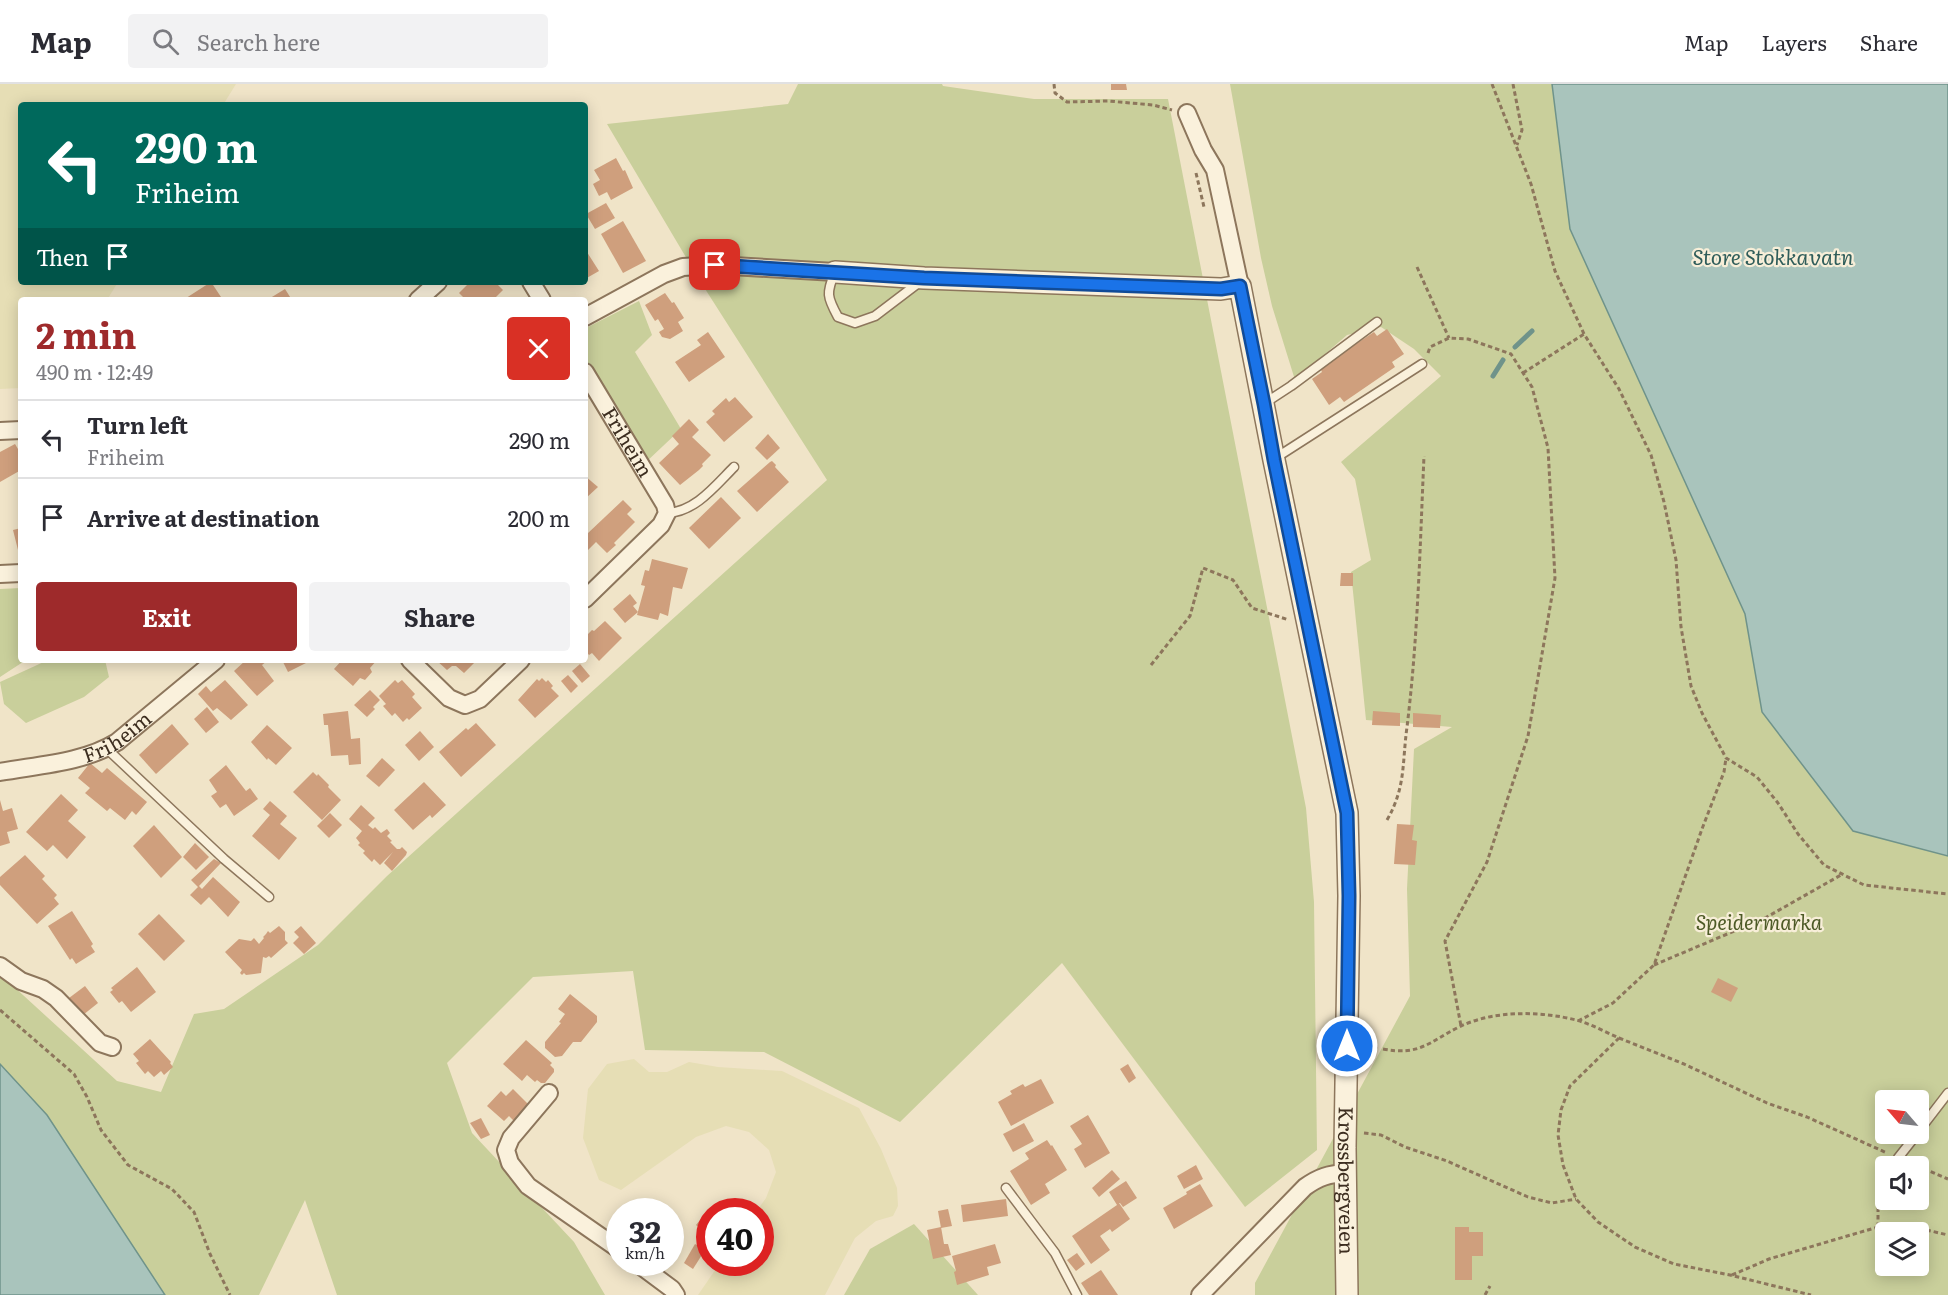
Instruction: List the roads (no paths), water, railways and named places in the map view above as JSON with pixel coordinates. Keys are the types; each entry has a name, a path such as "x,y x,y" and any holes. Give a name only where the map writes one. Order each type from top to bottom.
{"street":[{"name":"Krossbergveien","path":"1187,113 1203,150 1215,170 1264,404 1297,619 1347,813 1349,896 1345,1173 1347,1295"},
{"path":"588,315 664,274 683,267 715,265 924,278 1221,289 1240,286"},
{"path":"421,297 435,285"},
{"name":"Friheim","path":"588,377 667,513"},
{"path":"0,431 18,430"},
{"path":"588,596 661,525 667,513"},
{"path":"0,574 18,573"},
{"name":"Friheim","path":"0,772 54,763 106,748 162,706 212,663"},
{"path":"413,663 449,698 465,705 480,699 518,663"},
{"path":"0,966 21,981 43,989 56,998 100,1043 112,1047"},
{"path":"549,1093 511,1138 506,1150 510,1163 528,1186 606,1240"},
{"path":"1200,1295 1305,1187 1329,1174 1345,1173"},
{"path":"654,1276 672,1289 676,1295"}],"lane":[{"path":"835,272 828,288 830,303 838,317 855,323 875,316 924,278"},
{"path":"1264,404 1377,322"},
{"path":"1274,460 1422,364"},
{"path":"667,513 677,513 698,502 734,467"},
{"path":"106,748 224,859 269,897"},
{"path":"1347,1046 1372,1047"},
{"path":"1929,1118 1948,1093"},
{"path":"1900,1156 1909,1144"},
{"path":"1006,1188 1055,1253 1077,1295"}],"water":[{"name":"Store Stokkavatn","path":"1552,84 1948,84 1948,856 1853,831 1762,712 1745,614 1570,229"},
{"path":"0,1064 47,1115 165,1295 0,1295"}],"waterway":[{"path":"1515,347 1532,331"},
{"path":"1493,376 1503,360"}],"park label":[{"name":"Speidermarka","path":"1759,923"}]}
